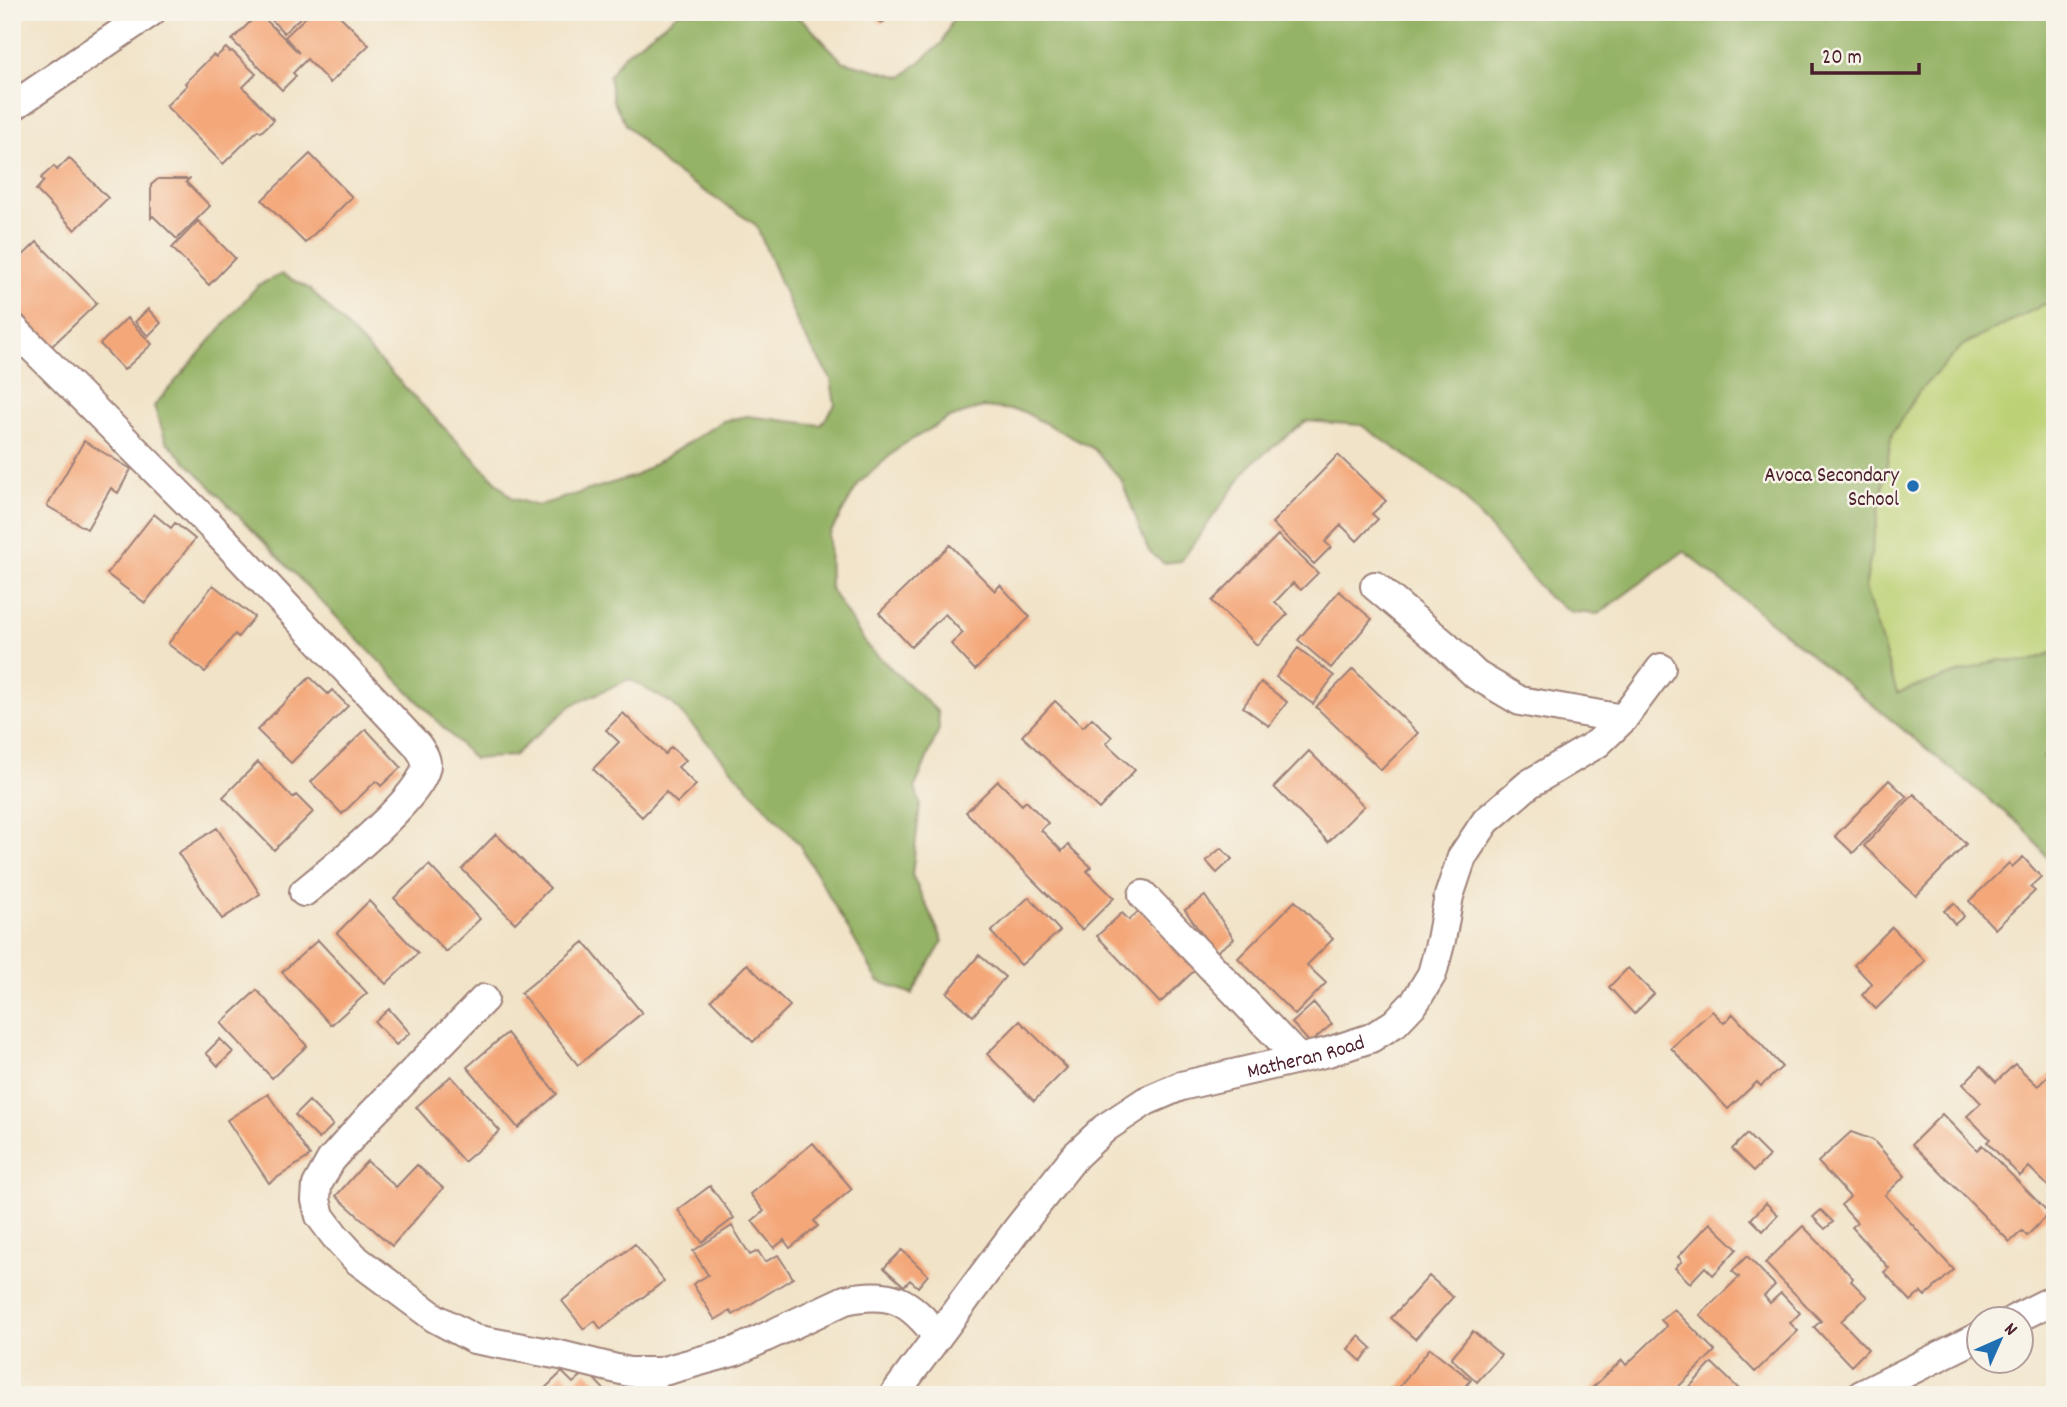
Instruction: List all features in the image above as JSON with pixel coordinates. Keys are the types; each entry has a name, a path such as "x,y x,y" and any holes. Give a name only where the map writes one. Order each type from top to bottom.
{"street":[{"path":"12,107 151,12"},
{"path":"12,327 211,526 408,734 423,754 426,764 424,774 411,794 345,860 304,892"},
{"path":"1374,586 1446,646 1476,676 1520,701 1623,719"},
{"name":"Matheran Road","path":"894,1395 1075,1156 1105,1128 1146,1101 1181,1086 1328,1052 1371,1038 1395,1023 1415,1002 1432,974 1449,896 1462,857 1486,821 1529,784 1598,743 1623,719 1661,668"},
{"path":"1143,895 1299,1059"},
{"path":"484,999 371,1115 331,1160 317,1185 316,1200 320,1216 357,1260 435,1318 474,1339 560,1355 629,1372 660,1372 736,1350 845,1300 863,1296 896,1298 925,1321 937,1336"},
{"path":"2036,1308 2055,1299"},
{"path":"1861,1395 1966,1342"}],"green space":[{"path":"680,12 789,12 806,23 842,61 902,77 942,43 956,12 2055,12 2055,299 1963,345 1919,391 1892,434 1865,588 1897,693 1999,660 2027,662 2055,652 2055,749 2043,757 2055,771 2055,867 2025,829 1684,551 1598,614 1572,612 1548,597 1460,493 1361,425 1306,421 1251,464 1181,561 1163,563 1148,550 1121,479 1094,449 1022,411 984,407 949,418 901,446 859,483 829,535 830,588 868,647 938,712 939,729 915,787 920,804 912,875 943,941 912,994 878,981 799,844 673,704 629,679 572,705 513,756 474,759 166,441 154,406 258,285 282,274 310,289 512,498 537,506 635,476 723,421 747,416 821,425 835,405 831,379 800,329 756,225 666,166 627,126 613,101 609,76 623,56"},
{"path":"2055,299 2055,652 2027,662 1999,660 1897,693 1865,588 1892,434 1919,391 1963,345"}],"building":[{"path":"264,12 306,12 284,33"},
{"path":"311,12 336,12 369,45 330,83 307,59 293,73 296,76 282,90 232,40 259,13 299,53 285,37"},
{"path":"871,12 895,12 881,24"},
{"path":"226,48 256,74 243,87 274,120 261,132 258,130 223,164 166,106 213,55 216,57"},
{"path":"310,154 352,197 305,243 262,200"},
{"path":"69,158 108,198 75,230 36,190 44,181 41,178 54,166 57,170"},
{"path":"158,179 189,179 186,182 210,206 177,239 153,216 151,218 151,185"},
{"path":"198,221 235,258 209,285 172,248"},
{"path":"37,242 97,303 52,346 12,305 12,260 15,263"},
{"path":"148,309 161,323 148,336 135,322"},
{"path":"127,318 152,344 124,370 100,344"},
{"path":"84,441 131,469 118,493 111,488 87,529 47,506"},
{"path":"1338,455 1386,501 1372,514 1378,519 1357,541 1341,525 1325,542 1331,547 1314,564 1272,523"},
{"path":"154,514 171,528 175,523 195,539 145,603 107,574"},
{"path":"1278,535 1318,573 1301,590 1293,583 1275,602 1288,614 1257,645 1212,601"},
{"path":"950,545 995,591 1000,585 1030,617 975,670 951,644 963,633 945,614 911,647 879,613"},
{"path":"213,585 254,617 238,637 235,634 205,672 168,644"},
{"path":"1339,591 1372,619 1331,668 1298,640"},
{"path":"1298,648 1334,676 1313,704 1276,677"},
{"path":"1353,669 1418,733 1381,770 1316,707"},
{"path":"310,677 328,694 332,690 348,706 291,763 257,730"},
{"path":"1261,682 1287,702 1269,726 1243,707"},
{"path":"1055,701 1083,727 1092,718 1112,737 1106,743 1135,770 1099,809 1022,736"},
{"path":"623,713 665,754 671,747 686,760 678,767 696,785 677,803 666,792 642,817 593,769 619,742 606,730"},
{"path":"366,729 401,767 381,786 376,781 342,814 311,782"},
{"path":"1309,751 1364,806 1328,842 1274,787"},
{"path":"258,762 293,798 296,795 313,812 274,850 223,797"},
{"path":"1889,780 1907,797 1853,853 1835,836"},
{"path":"998,781 1022,805 1026,801 1048,823 1041,830 1062,851 1068,845 1091,867 1087,871 1114,898 1082,930 966,812"},
{"path":"1914,794 1966,844 1916,896 1864,846"},
{"path":"217,828 260,894 222,919 178,853"},
{"path":"496,834 550,888 515,923 462,869"},
{"path":"1221,848 1232,859 1217,873 1206,861"},
{"path":"2023,857 2041,877 2030,887 2035,891 1995,929 1969,901 2009,863 2012,867"},
{"path":"429,865 480,919 446,952 394,898"},
{"path":"1205,896 1234,939 1215,953 1185,910"},
{"path":"1029,897 1060,931 1021,965 991,932"},
{"path":"369,901 418,953 386,984 337,933"},
{"path":"1295,901 1333,939 1307,965 1326,983 1295,1015 1238,958"},
{"path":"1954,903 1964,916 1955,924 1944,911"},
{"path":"1140,910 1196,969 1160,1003 1097,936 1122,913 1129,920"},
{"path":"1892,927 1925,961 1876,1009 1862,995 1872,984 1854,965"},
{"path":"318,940 367,993 331,1025 282,972"},
{"path":"584,942 642,1013 578,1065 521,993"},
{"path":"979,955 1005,977 973,1016 947,993"},
{"path":"747,964 790,1006 753,1042 711,1000"},
{"path":"1628,968 1654,994 1634,1014 1609,987"},
{"path":"257,990 307,1046 272,1078 221,1023"},
{"path":"1314,1003 1332,1024 1310,1043 1292,1023"},
{"path":"389,1009 410,1033 396,1045 375,1022"},
{"path":"1712,1011 1724,1023 1733,1014 1782,1067 1761,1086 1757,1082 1728,1109 1671,1048"},
{"path":"1020,1021 1067,1068 1034,1101 987,1054"},
{"path":"507,1033 557,1094 518,1128 467,1067"},
{"path":"220,1039 233,1052 218,1066 206,1053"},
{"path":"2015,1064 2038,1086 2055,1069 2055,1193 2029,1167 2020,1176 1987,1142 1990,1139 1967,1116 1981,1103 1963,1084 1981,1066 1996,1082"},
{"path":"451,1076 500,1131 464,1162 416,1107"},
{"path":"268,1094 310,1156 269,1183 227,1120"},
{"path":"309,1101 333,1125 319,1139 295,1115"},
{"path":"1942,1114 1977,1150 1982,1145 2049,1213 2027,1236 2022,1231 2010,1242 1912,1144"},
{"path":"1851,1132 1873,1140 1905,1176 1885,1195 1954,1270 1925,1296 1921,1292 1911,1301 1884,1272 1889,1268 1852,1227 1857,1223 1841,1205 1850,1197 1818,1162"},
{"path":"1747,1134 1769,1156 1754,1171 1732,1149"},
{"path":"813,1143 852,1189 814,1221 818,1226 790,1248 784,1240 774,1248 752,1221 764,1211 750,1194"},
{"path":"367,1161 396,1187 417,1165 443,1188 392,1246 336,1196"},
{"path":"710,1186 734,1218 702,1242 678,1210"},
{"path":"1766,1203 1778,1215 1763,1231 1751,1219"},
{"path":"1821,1210 1833,1222 1825,1229 1813,1217"},
{"path":"1710,1223 1737,1249 1713,1275 1705,1267 1690,1283 1675,1268 1682,1261 1678,1257"},
{"path":"732,1226 750,1255 758,1251 765,1262 778,1255 793,1278 733,1315 730,1311 715,1320 693,1284 708,1275 693,1251"},
{"path":"1803,1226 1853,1278 1851,1281 1867,1297 1841,1321 1868,1349 1851,1366 1814,1327 1821,1321 1765,1263"},
{"path":"635,1244 664,1281 601,1329 595,1321 584,1329 562,1301"},
{"path":"902,1250 928,1275 918,1287 910,1280 904,1286 884,1268"},
{"path":"1747,1256 1775,1285 1764,1296 1770,1303 1781,1293 1800,1313 1790,1323 1798,1331 1755,1372 1700,1315 1739,1277 1732,1271"},
{"path":"1429,1276 1453,1297 1415,1339 1391,1318"},
{"path":"1674,1309 1715,1351 1670,1395 1597,1395 1591,1389 1622,1360 1626,1365 1667,1326 1661,1320"},
{"path":"1473,1331 1501,1355 1477,1382 1451,1358"},
{"path":"1359,1336 1372,1348 1361,1361 1348,1349"},
{"path":"1430,1348 1471,1380 1459,1395 1402,1395 1397,1390"},
{"path":"1712,1363 1740,1390 1736,1395 1682,1395"},
{"path":"587,1371 609,1395 538,1395 562,1372 573,1383"}],"place":[{"name":"Avoca Secondary School","path":"1913,486"}]}
